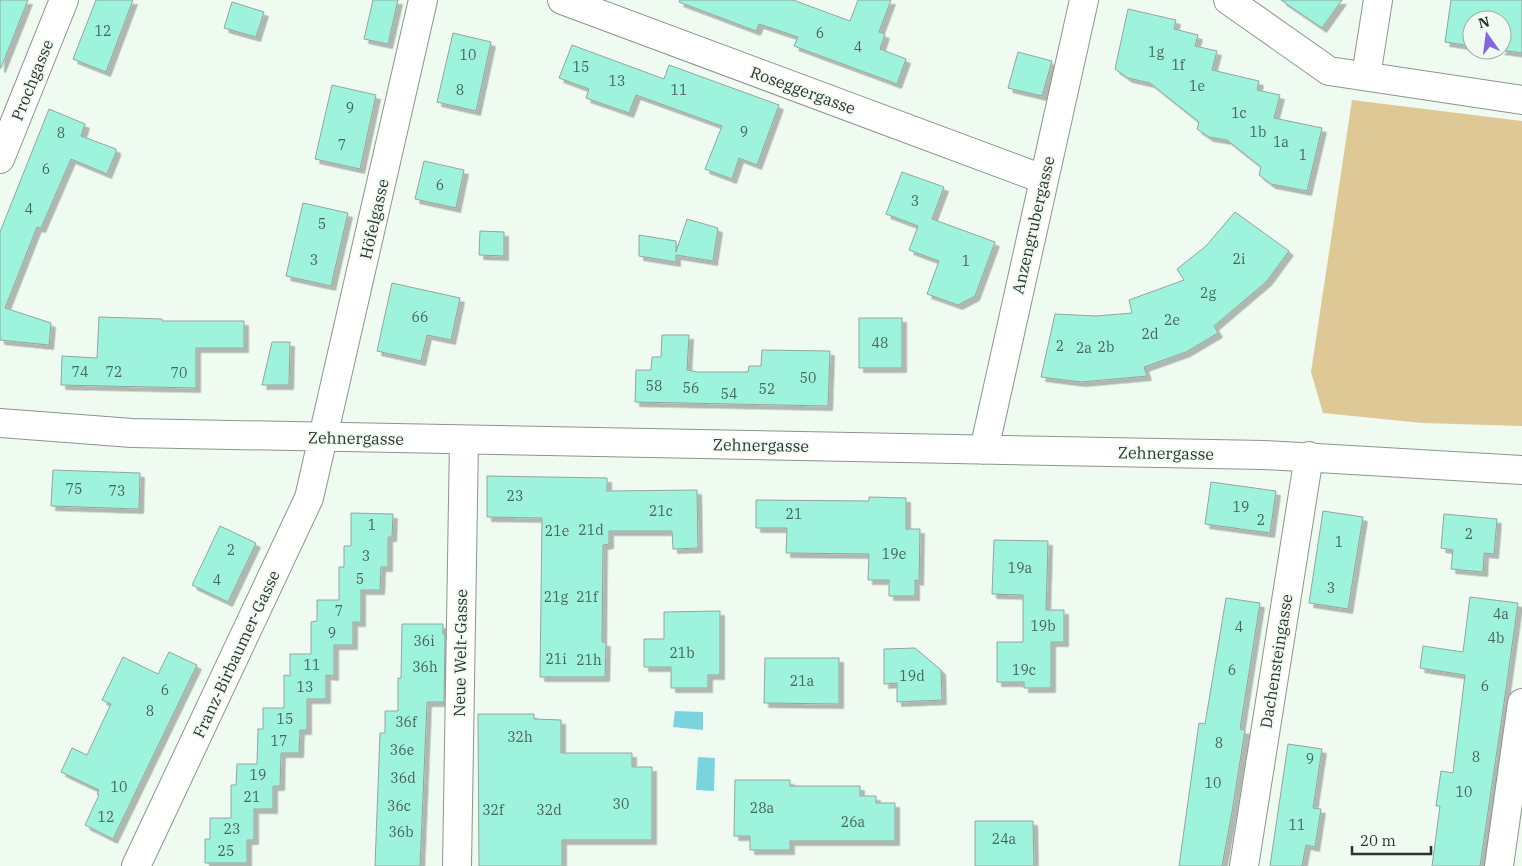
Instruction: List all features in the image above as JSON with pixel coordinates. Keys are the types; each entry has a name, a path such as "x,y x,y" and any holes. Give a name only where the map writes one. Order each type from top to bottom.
{"street":[{"name":"Prochgasse","path":"0,160 64,0"},
{"name":"Höfelgasse","path":"324,437 423,0"},
{"name":"Roseggergasse","path":"562,0 1044,179"},
{"name":"Anzengrubergasse","path":"984,450 1084,0"},
{"path":"1228,0 1329,71 1522,100"},
{"path":"1366,76 1378,0"},
{"name":"Zehnergasse","path":"0,423 132,433 1309,456 1522,470"},
{"name":"Franz-Birbaumer-Gasse","path":"136,866 309,498 324,437"},
{"name":"Neue Welt-Gasse","path":"457,866 464,440"},
{"name":"Dachensteingasse","path":"1244,866 1309,456"},
{"path":"1499,866 1522,703"}],"shaded area":[{"path":"1352,100 1522,121 1522,426 1422,423 1323,413 1311,372"}],"water":[{"path":"675,711 703,712 703,730 673,727"},
{"path":"698,757 715,758 714,791 696,790"}],"building":[{"path":"0,0 28,0 1,68 0,68"},
{"path":"96,0 133,0 106,72 73,59"},
{"path":"373,0 398,0 388,44 364,39"},
{"path":"680,0 793,0 850,21 858,0 891,0 879,32 885,34 880,49 906,59 897,84 794,46 798,37 759,24 756,31 679,2"},
{"path":"1281,0 1342,0 1322,28"},
{"path":"1451,0 1522,0 1522,53 1512,52 1512,10 1462,10 1462,45 1445,42"},
{"path":"232,2 264,12 256,37 224,28"},
{"path":"1128,9 1176,20 1174,29 1198,35 1195,46 1217,51 1212,70 1259,81 1257,90 1280,95 1274,118 1322,128 1307,191 1271,184 1259,175 1261,167 1227,140 1209,137 1197,129 1199,122 1150,83 1128,78 1115,69"},
{"path":"453,33 491,42 476,111 437,102"},
{"path":"572,45 664,79 669,65 779,105 757,165 739,158 732,179 705,169 722,126 636,95 629,113 586,98 589,89 559,78"},
{"path":"1018,52 1052,61 1042,96 1008,88"},
{"path":"332,85 376,95 360,169 315,159"},
{"path":"49,109 85,124 81,136 116,149 116,152 107,174 71,159 41,228 37,227 5,308 51,323 49,345 0,340 0,232"},
{"path":"424,161 464,170 456,208 415,199"},
{"path":"902,172 944,187 932,219 995,242 975,296 958,305 927,294 939,261 909,250 918,226 886,214"},
{"path":"303,203 348,213 331,286 286,276"},
{"path":"1235,212 1289,251 1267,281 1214,326 1218,333 1186,352 1144,367 1147,376 1081,382 1041,377 1055,314 1096,316 1132,313 1129,300 1184,280 1177,269 1206,246"},
{"path":"687,219 718,228 713,261 676,255 676,262 639,256 639,235 676,241 676,252"},
{"path":"480,231 504,232 504,256 479,255"},
{"path":"392,283 460,298 451,340 427,335 421,361 377,351"},
{"path":"99,317 162,319 162,321 244,321 244,348 196,348 196,388 61,385 62,356 97,358"},
{"path":"859,318 902,318 902,368 859,368"},
{"path":"662,335 689,335 687,370 698,372 748,372 749,366 761,366 762,350 830,351 828,406 635,402 636,370 651,370 652,357 661,357"},
{"path":"272,342 290,342 289,385 262,385"},
{"path":"53,470 140,473 139,509 51,506"},
{"path":"487,476 607,478 607,491 697,490 698,548 673,549 672,531 609,531 609,544 603,545 602,642 606,642 605,677 540,677 542,518 487,517"},
{"path":"1211,482 1276,491 1270,533 1205,524"},
{"path":"869,497 906,498 906,529 920,529 919,581 915,580 915,596 889,596 889,580 868,580 869,554 786,553 787,528 756,528 756,500 869,501"},
{"path":"1323,511 1363,517 1348,609 1309,603"},
{"path":"351,513 393,514 392,537 388,537 388,567 381,567 380,590 361,590 361,622 353,622 353,645 334,645 334,676 326,675 326,699 307,699 307,730 300,730 299,753 281,753 280,786 273,786 273,809 254,809 254,840 247,840 247,863 205,863 205,839 210,839 210,818 231,818 231,785 236,785 237,764 257,764 258,729 263,729 263,708 284,708 284,675 290,676 290,654 311,654 311,622 317,621 317,600 339,600 339,567 344,567 344,546 351,546"},
{"path":"1444,514 1497,519 1494,554 1484,553 1483,572 1451,569 1453,550 1441,548"},
{"path":"220,526 256,543 228,602 192,585"},
{"path":"994,540 1048,541 1046,610 1064,610 1064,642 1051,642 1051,688 1024,688 1024,682 997,682 997,642 1023,642 1023,595 992,594"},
{"path":"1470,597 1518,603 1504,703 1480,866 1432,866 1440,806 1436,806 1441,771 1453,773 1465,675 1420,668 1423,646 1463,652"},
{"path":"1226,598 1260,603 1240,729 1245,730 1232,812 1222,866 1179,866 1199,723 1205,724"},
{"path":"720,611 720,675 708,675 708,688 671,688 671,667 644,667 644,639 664,639 664,612"},
{"path":"402,624 443,624 443,634 445,634 444,702 427,702 420,866 375,866 380,733 385,733 385,711 398,711 398,678 401,678"},
{"path":"915,648 941,670 942,700 897,702 897,683 884,684 884,649"},
{"path":"169,652 197,665 113,839 85,825 99,795 97,794 99,790 61,772 72,748 87,755 111,704 102,700 123,657 158,674"},
{"path":"765,658 839,658 839,704 764,703"},
{"path":"478,714 534,714 534,719 561,720 561,753 632,753 632,767 652,767 652,840 562,840 562,866 479,866"},
{"path":"1288,744 1322,749 1313,808 1321,809 1315,847 1306,845 1302,866 1270,866"},
{"path":"735,780 790,780 790,786 860,786 860,796 876,796 876,803 895,803 895,841 790,841 790,850 750,850 750,836 734,836"},
{"path":"975,821 1033,821 1034,866 975,866"}]}
